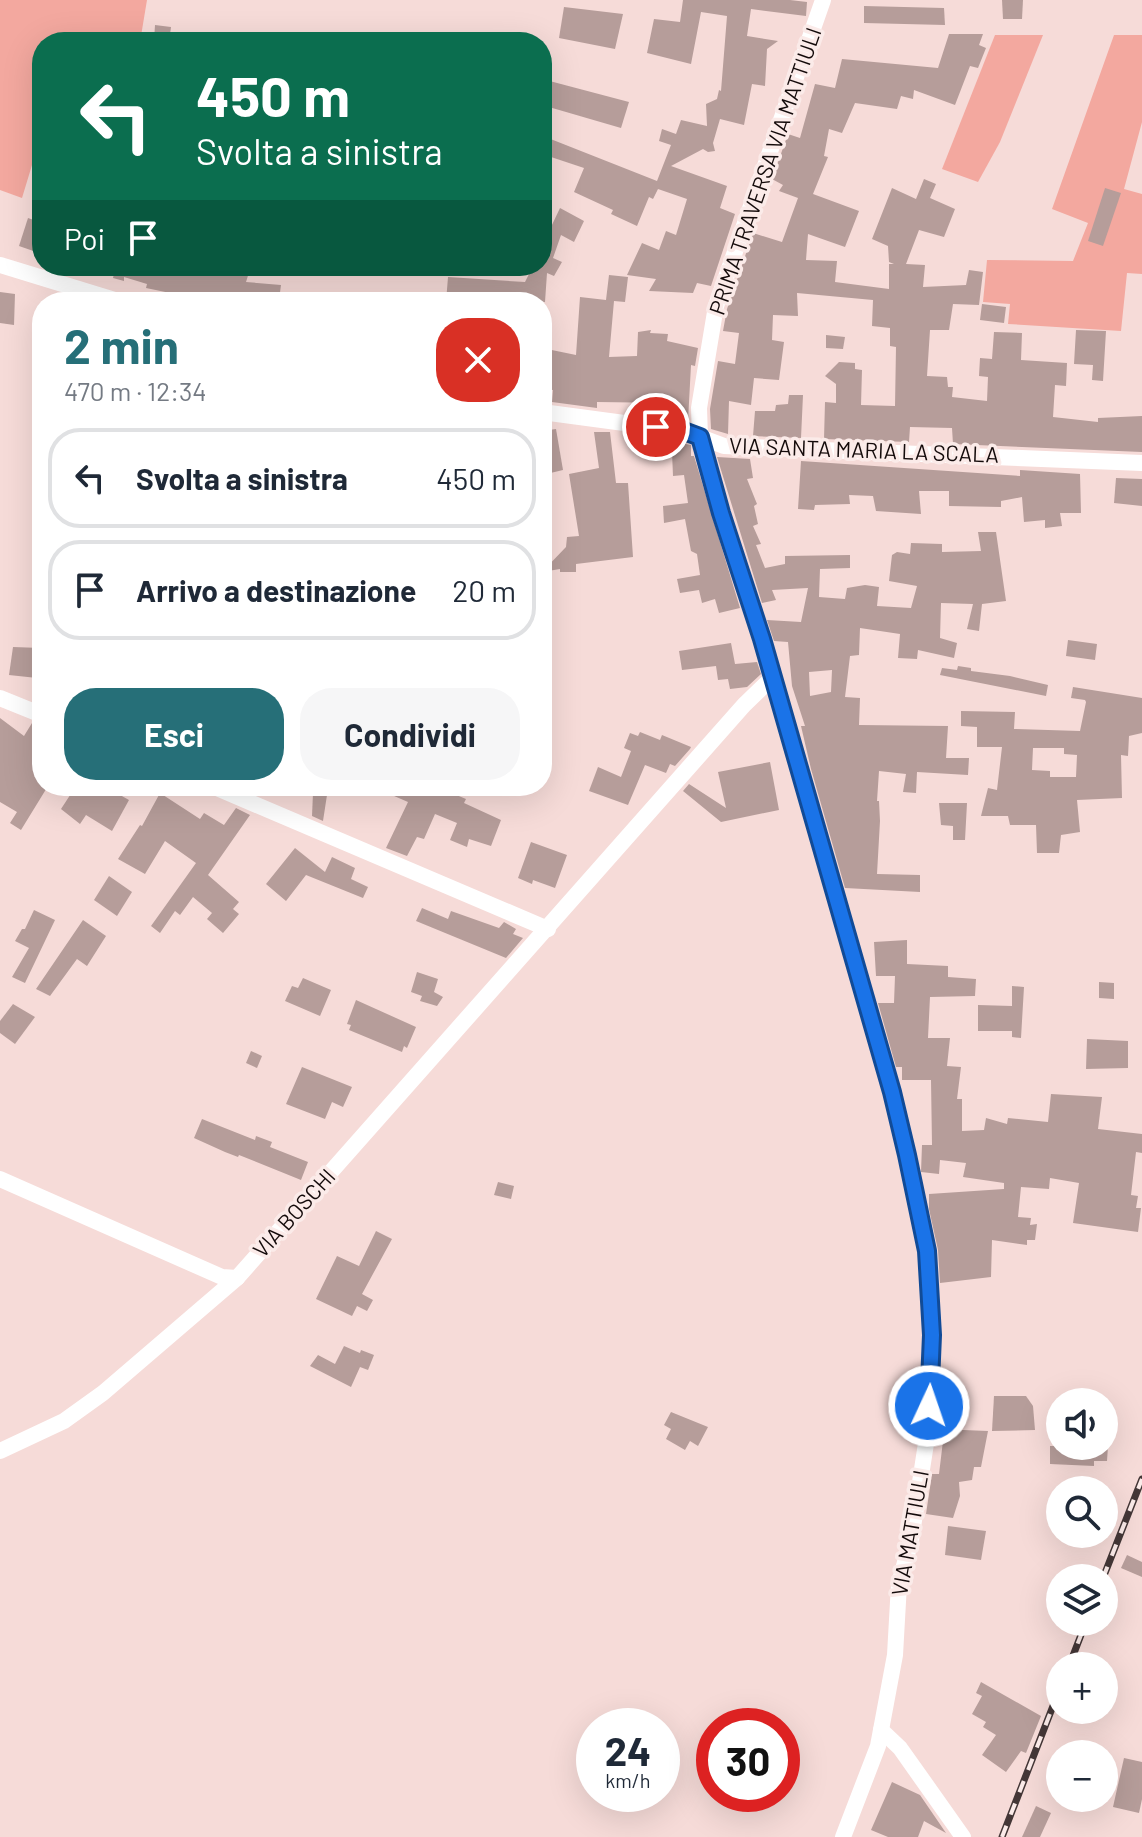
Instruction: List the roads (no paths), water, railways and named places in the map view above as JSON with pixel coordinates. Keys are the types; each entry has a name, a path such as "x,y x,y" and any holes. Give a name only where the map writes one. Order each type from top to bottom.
{"street":[{"name":"PRIMA TRAVERSA VIA MATTIULI","path":"700,437 699,408 716,306 823,0"},
{"path":"0,265 32,275"},
{"path":"36,276 88,292"},
{"name":"VIA SANTA MARIA LA SCALA","path":"552,413 684,431 724,446 1142,463"},
{"name":"VIA MATTIULI","path":"700,437 773,677 892,1092 927,1251 932,1335 927,1437 911,1540 899,1584 895,1655 878,1746 843,1837"},
{"name":"VIA BOSCHI","path":"0,1451 64,1421 103,1393 237,1278 744,705 773,677"},
{"path":"0,698 32,711"},
{"path":"235,796 548,929"},
{"path":"0,1179 222,1277 237,1278"},
{"path":"881,1730 900,1748 963,1837"}],"railway":[{"path":"1109,1564 1142,1479"},
{"path":"1074,1652 1081,1636"},
{"path":"1002,1837 1046,1724"}]}
